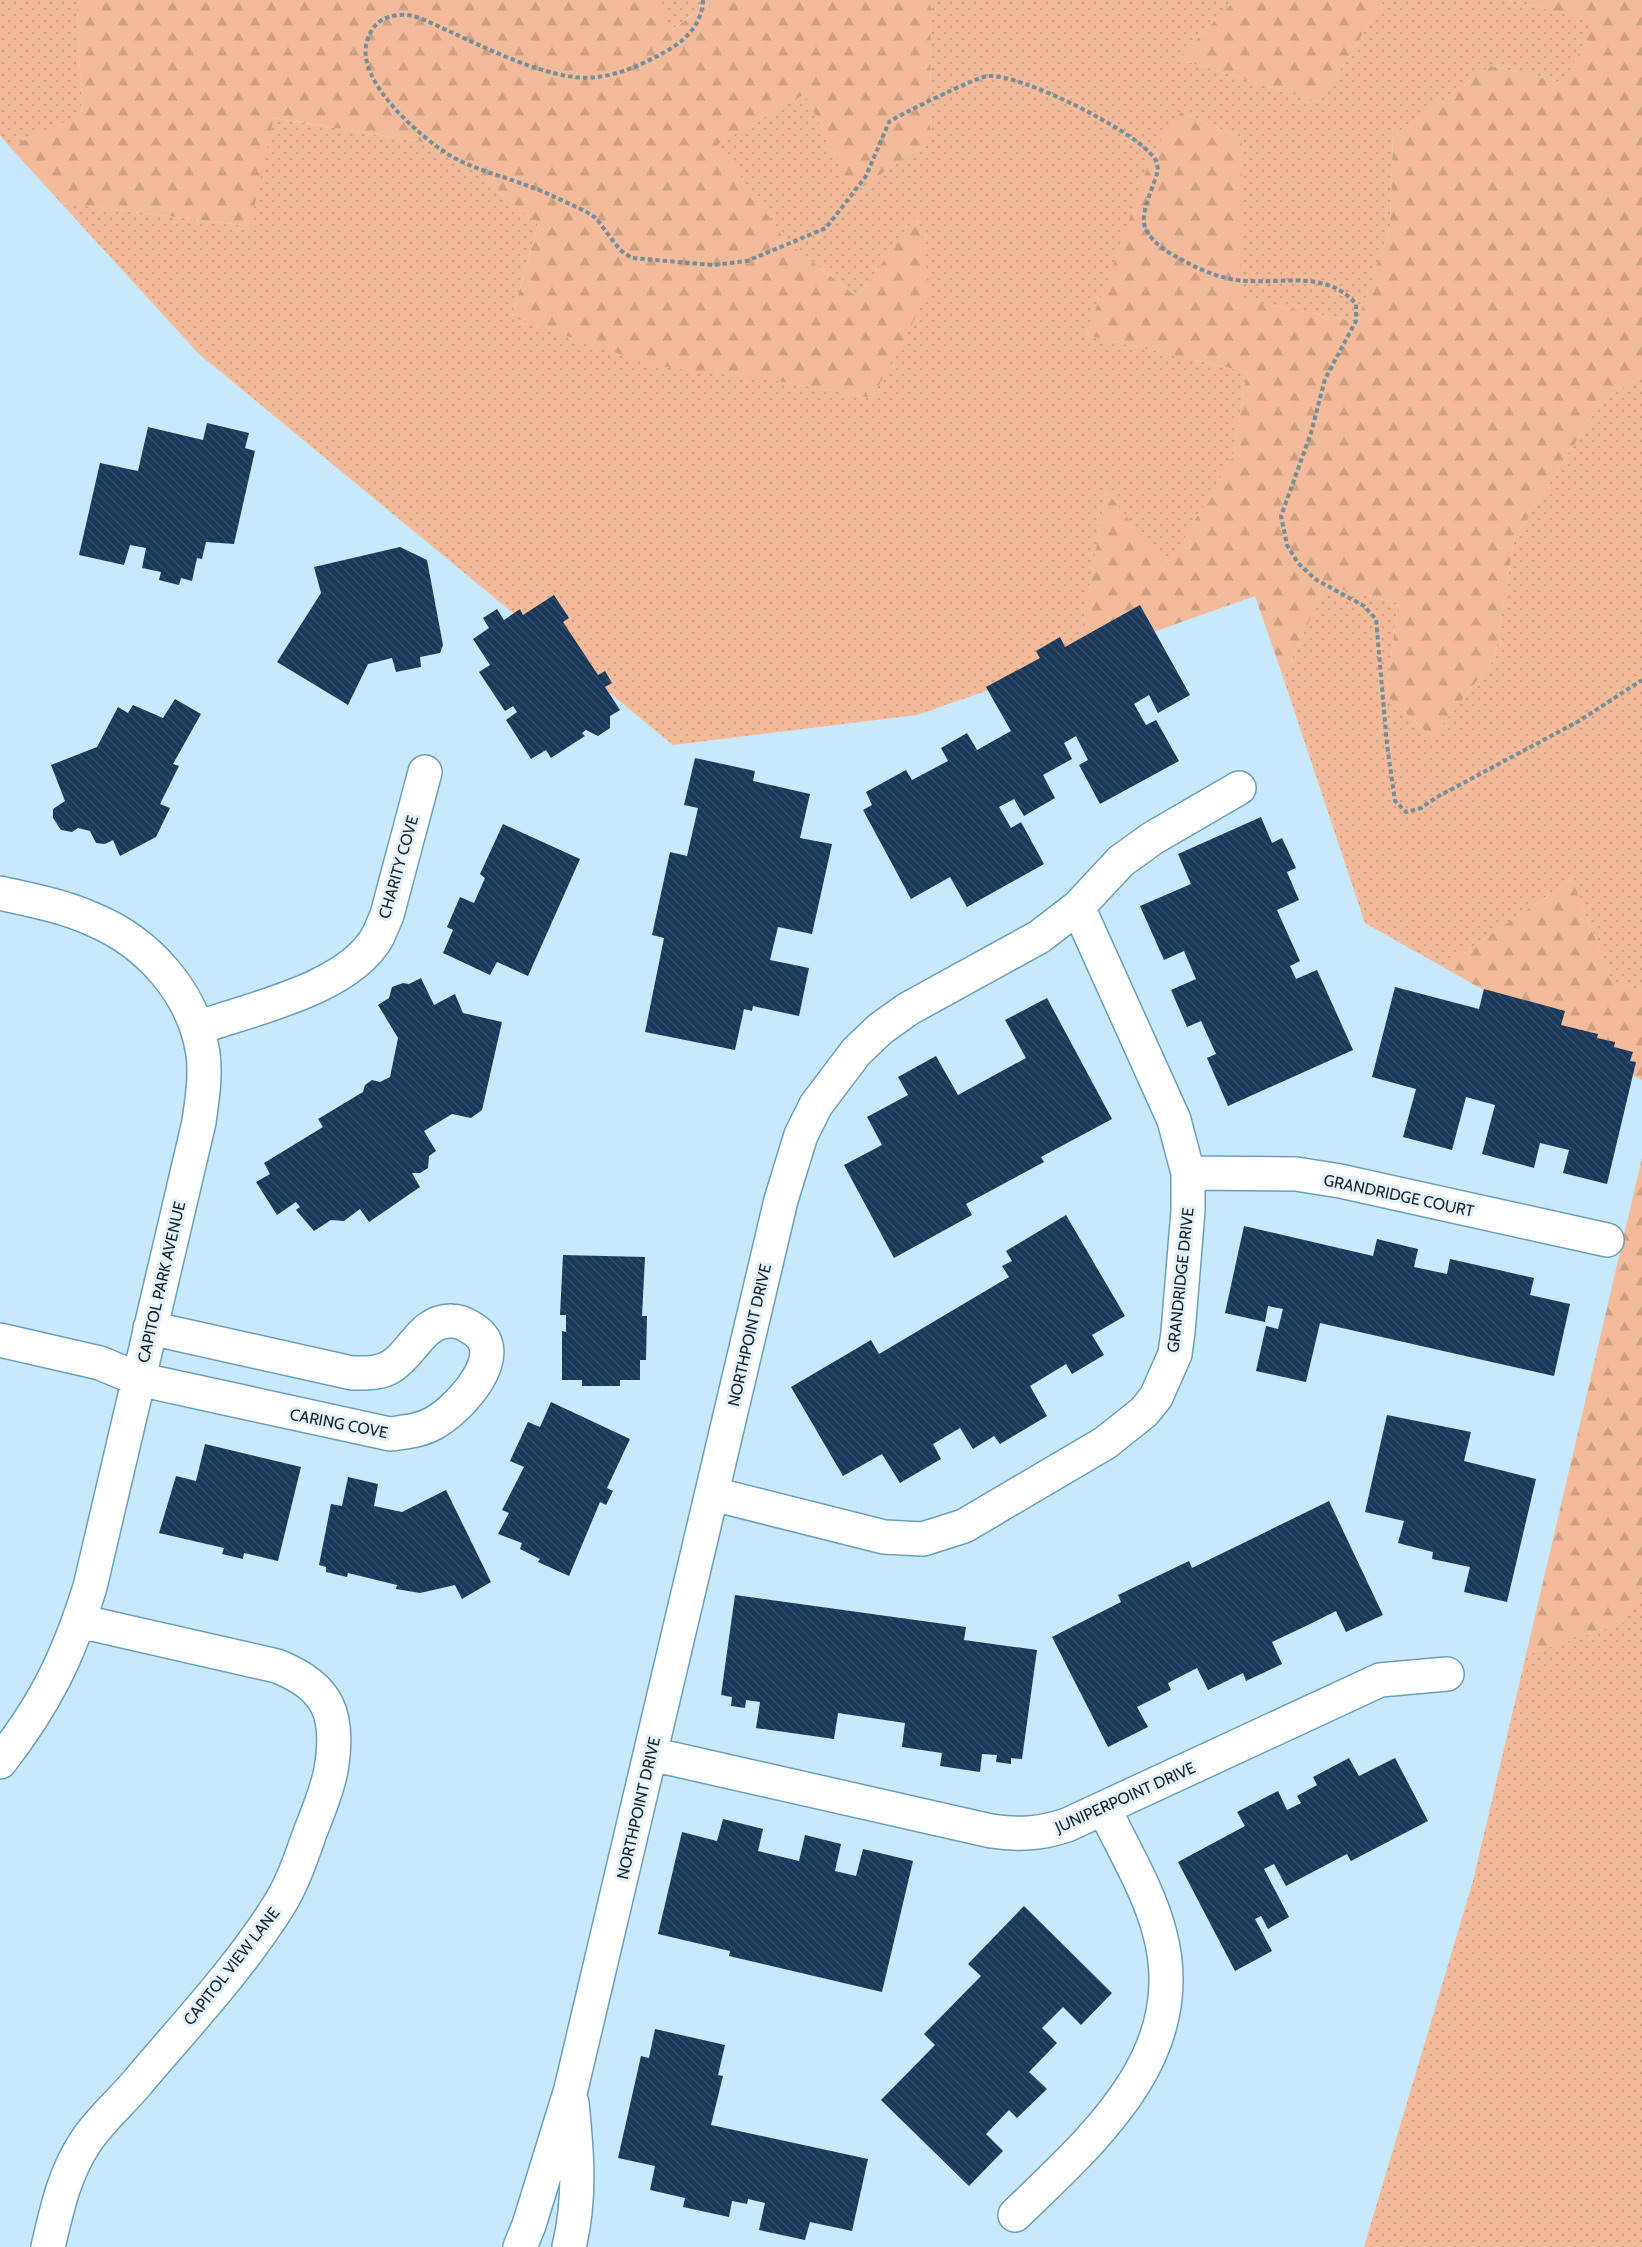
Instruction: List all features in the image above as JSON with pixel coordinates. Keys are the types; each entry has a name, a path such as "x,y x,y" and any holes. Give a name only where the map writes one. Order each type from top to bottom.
{"street":[{"name":"CHARITY COVE","path":"197,1028 310,989 337,976 360,958 377,937 387,915 425,772"},
{"name":"NORTHPOINT DRIVE","path":"520,2247 530,2225 571,2089 781,1200 801,1135 816,1105 856,1052 880,1029 908,1008 1039,937 1078,907 1121,861 1153,838 1239,788"},
{"name":"CAPITOL PARK AVENUE","path":"0,893 91,918 122,933 155,960 170,978 197,1028 203,1056 199,1122 90,1587 79,1622 57,1676 32,1721 0,1762"},
{"name":"GRANDRIDGE DRIVE","path":"713,1494 884,1537 923,1539 964,1526 1105,1443 1144,1412 1156,1397 1175,1354 1188,1211 1188,1173 1174,1120 1078,907"},
{"name":"GRANDRIDGE COURT","path":"1188,1173 1296,1174 1329,1179 1607,1240"},
{"name":"CARING COVE","path":"138,1379 390,1434 413,1432 455,1408 482,1373 487,1358 486,1344 478,1332 465,1324 452,1321 428,1328 405,1356 390,1367 371,1373 352,1373 150,1328"},
{"path":"0,1340 100,1363 138,1379"},
{"name":"CAPITOL VIEW LANE","path":"48,2247 69,2168 87,2139 205,2001 279,1904 302,1856 328,1785 333,1753 331,1710 323,1695 312,1683 297,1674 277,1666 79,1622"},
{"name":"JUNIPERPOINT DRIVE","path":"651,1754 1017,1835 1041,1833 1104,1808 1380,1680 1447,1674"},
{"path":"1015,2215 1102,2129 1133,2086 1146,2061 1159,2026 1165,1992 1165,1964 1160,1935 1153,1911 1104,1808"},
{"name":"NORTHPOINT DRIVE","path":"569,2247 577,2202 579,2167 571,2089"}],"path":[{"path":"704,0 693,30 684,40 673,49 625,71 577,77 557,73 488,49 419,18 402,14 382,18 372,28 366,43 367,63 375,86 424,136 452,157 585,211 596,218 625,255 641,260 713,265 747,261 826,228 866,176 889,122 982,77 1012,79 1104,120 1143,146 1157,162 1158,170 1144,221 1149,233 1166,252 1205,272 1223,277 1247,281 1302,279 1333,286 1356,304 1356,321 1325,379 1311,434 1281,516 1282,531 1298,563 1314,579 1364,606 1376,619 1387,745 1395,801 1400,807 1406,812 1421,808 1437,796 1579,721 1642,680"}],"green space":[{"path":"0,0 80,0 77,9 82,115 10,147 0,135"},
{"path":"80,0 656,0 672,30 713,0 929,0 931,8 930,141 853,193 805,94 718,144 785,240 857,297 918,214 930,290 872,398 784,382 652,365 512,317 538,224 442,145 274,118 250,226 61,203 10,147 82,114 77,9"},
{"path":"656,0 713,0 671,30"},
{"path":"929,0 1235,0 1178,59 1320,102 1384,0 1508,0 1593,20 1566,83 1490,66 1393,136 1390,228 1357,322 1239,299 1242,138 1181,112 1085,335 1247,372 1232,459 1167,568 1106,492 1077,659 917,715 673,745 199,354 61,203 249,226 273,118 442,145 538,224 512,316 784,382 872,398 918,215 857,297 785,240 717,144 805,94 853,193 930,141 931,8"},
{"path":"1235,0 1384,0 1320,102 1178,59"},
{"path":"1508,0 1642,0 1642,376 1603,399 1514,539 1495,658 1432,737 1386,695 1398,603 1326,586 1283,677 1255,596 1077,659 1106,491 1167,567 1232,458 1247,372 1085,335 1111,272 1152,153 1181,112 1242,138 1240,299 1357,322 1390,228 1393,136 1490,66 1566,83 1592,20"},
{"path":"1642,376 1642,991 1612,981 1572,879 1443,967 1365,923 1283,677 1326,586 1398,603 1386,695 1432,737 1495,658 1514,539 1603,399"},
{"path":"1572,879 1612,981 1642,991 1642,1080 1443,967"},
{"path":"1642,1158 1642,1590 1624,1623 1526,1655"},
{"path":"1642,1590 1642,2247 1364,2247 1473,1881 1526,1655 1623,1623"}],"building":[{"path":"207,423 249,433 245,448 255,451 234,544 206,542 202,559 197,558 192,581 181,578 179,585 159,580 161,572 142,568 146,548 130,545 124,565 79,555 100,463 138,471 148,427 203,440"},
{"path":"400,547 427,560 443,645 440,653 420,657 421,667 396,672 392,658 368,664 348,705 277,662 321,593 314,567"},
{"path":"554,595 569,618 563,622 598,675 605,671 612,683 605,687 620,710 610,716 610,728 598,736 586,730 582,733 585,736 551,758 546,750 531,759 506,720 517,712 513,706 505,711 479,672 490,665 473,639 489,628 483,618 497,609 504,620 520,609 523,615"},
{"path":"1140,605 1190,695 1158,713 1149,695 1134,704 1146,725 1156,720 1179,761 1100,804 1079,765 1088,760 1076,736 1064,743 1072,759 1043,775 1055,798 1024,816 1014,799 999,807 1011,828 1021,822 1044,864 967,907 950,877 911,899 863,810 872,805 866,792 906,770 912,780 948,761 941,748 967,733 977,750 1011,731 986,687 1040,658 1036,651 1060,637 1065,647"},
{"path":"175,699 201,714 173,764 179,766 160,804 170,808 156,837 120,856 113,840 105,844 96,843 90,831 78,828 72,832 61,830 53,818 53,809 65,801 51,765 97,747 118,707 128,713 133,705 163,718"},
{"path":"695,758 755,771 753,781 810,794 800,838 832,844 812,934 778,927 770,960 809,968 799,1016 753,1006 752,1011 744,1009 735,1050 645,1032 664,938 652,935 670,852 687,856 698,808 684,805"},
{"path":"1261,817 1272,843 1282,838 1296,868 1287,872 1299,900 1277,910 1300,961 1290,966 1296,979 1317,970 1353,1050 1228,1106 1207,1058 1216,1054 1201,1021 1187,1027 1171,990 1196,979 1184,951 1164,960 1140,906 1191,884 1178,854"},
{"path":"503,824 580,859 528,976 497,962 490,975 443,953 453,930 447,927 460,897 474,903 485,878 480,874"},
{"path":"421,978 434,1005 455,994 463,1013 502,1022 482,1110 471,1118 452,1114 424,1131 436,1151 429,1156 428,1168 420,1173 412,1173 420,1187 369,1222 360,1209 344,1221 331,1220 314,1231 296,1210 300,1207 296,1202 277,1215 256,1182 270,1174 264,1163 323,1127 318,1119 363,1092 365,1085 372,1080 380,1082 390,1077 398,1038 378,1005 389,998 392,987 403,983 409,984"},
{"path":"1395,987 1479,1009 1484,989 1565,1011 1561,1025 1598,1034 1597,1038 1615,1042 1614,1047 1633,1052 1630,1061 1636,1062 1607,1184 1563,1173 1569,1150 1540,1143 1534,1168 1482,1154 1495,1105 1466,1097 1452,1150 1403,1137 1416,1089 1372,1077"},
{"path":"1047,998 1112,1119 1041,1157 1044,1162 966,1204 972,1215 894,1258 844,1165 882,1145 867,1117 908,1095 898,1077 936,1056 958,1095 1026,1058 1005,1020"},
{"path":"1066,1215 1125,1316 1092,1335 1104,1355 1072,1374 1066,1364 1030,1386 1047,1416 1000,1444 994,1436 973,1449 960,1428 933,1444 941,1459 900,1483 882,1454 843,1476 791,1387 871,1340 879,1354 1009,1277 1002,1266 1012,1261 1006,1251"},
{"path":"1244,1226 1373,1256 1377,1239 1418,1249 1414,1267 1447,1274 1450,1259 1534,1278 1530,1295 1570,1304 1554,1376 1320,1323 1306,1382 1256,1371 1266,1326 1278,1329 1283,1309 1268,1306 1265,1322 1225,1313"},
{"path":"563,1255 645,1257 642,1316 647,1316 646,1360 640,1360 640,1380 620,1380 620,1386 582,1386 582,1380 562,1380 562,1331 566,1332 566,1315 560,1315"},
{"path":"551,1402 630,1439 607,1488 613,1491 606,1505 600,1502 569,1576 538,1562 540,1559 520,1549 522,1543 498,1534 509,1513 502,1510 524,1467 510,1461 528,1422 540,1427"},
{"path":"1387,1415 1471,1432 1464,1461 1536,1479 1507,1602 1464,1592 1470,1567 1432,1559 1433,1552 1398,1543 1404,1521 1365,1512"},
{"path":"205,1444 301,1467 278,1561 244,1553 243,1559 222,1554 224,1548 159,1533 176,1476 196,1481"},
{"path":"348,1477 378,1484 374,1506 402,1512 446,1490 491,1582 462,1599 455,1585 420,1593 396,1589 397,1585 348,1573 347,1577 326,1572 326,1567 319,1565 331,1504 342,1506"},
{"path":"1329,1501 1383,1615 1346,1632 1336,1611 1272,1642 1282,1664 1246,1681 1243,1673 1208,1690 1197,1668 1168,1683 1171,1690 1137,1707 1148,1727 1108,1747 1052,1637 1121,1602 1118,1595 1189,1561 1192,1568"},
{"path":"735,1595 966,1627 964,1640 1037,1650 1022,1759 1011,1758 1011,1764 996,1762 997,1755 982,1754 980,1772 940,1766 942,1753 902,1747 905,1723 838,1713 834,1739 756,1728 760,1702 746,1700 745,1708 731,1706 732,1697 721,1695"},
{"path":"1349,1758 1359,1776 1395,1758 1428,1821 1351,1861 1347,1854 1286,1886 1274,1864 1264,1869 1289,1917 1268,1929 1261,1916 1255,1919 1272,1951 1235,1971 1178,1862 1245,1826 1237,1812 1278,1791 1287,1810 1301,1803 1297,1796 1317,1785 1313,1777"},
{"path":"723,1819 763,1829 758,1851 799,1861 805,1835 841,1844 835,1871 856,1876 863,1849 913,1861 882,1992 729,1956 730,1951 658,1934 682,1832 717,1841"},
{"path":"1024,1906 1112,1993 1081,2025 1063,2007 1042,2028 1057,2043 1029,2072 1047,2089 1017,2118 1009,2110 986,2134 1003,2151 969,2186 881,2100 935,2045 924,2034 981,1976 968,1964"},
{"path":"655,2029 725,2045 718,2075 723,2076 711,2125 868,2159 852,2231 810,2222 805,2240 759,2230 765,2203 748,2199 747,2204 732,2201 729,2217 683,2207 685,2198 650,2190 655,2166 618,2158 641,2056 649,2058"}]}
